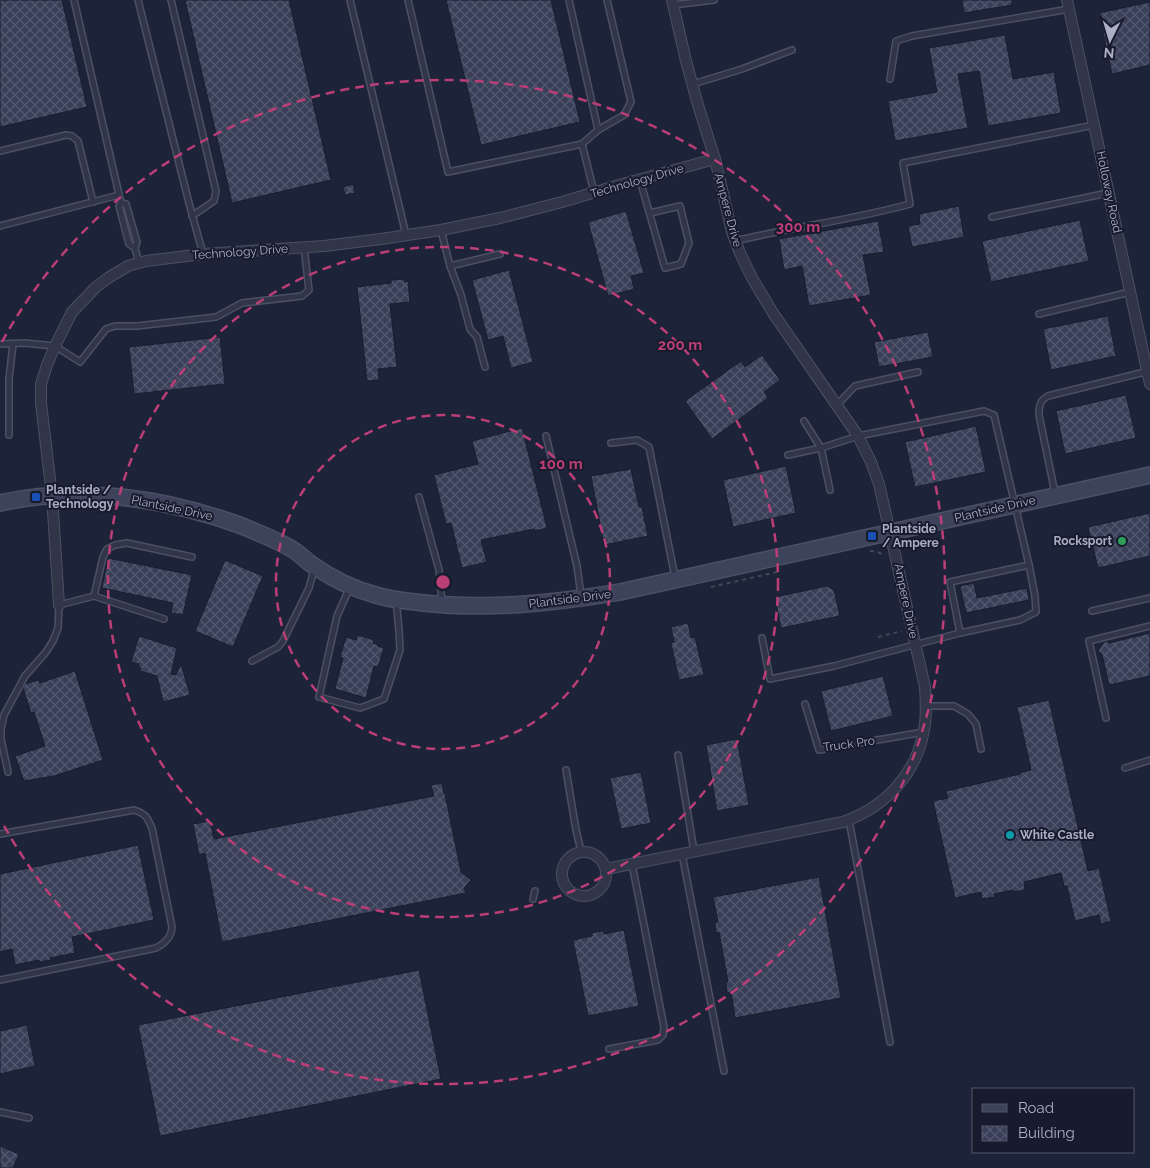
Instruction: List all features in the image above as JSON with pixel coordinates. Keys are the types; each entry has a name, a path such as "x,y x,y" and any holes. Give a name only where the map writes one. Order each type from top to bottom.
{"street":[{"name":"Ampere Drive","path":"606,869 848,820 867,812 892,792 905,777 912,765 924,731 926,706 925,688 879,484 858,436 773,313 752,278 740,253 732,232 715,159 693,84 673,3"},
{"name":"Holloway Road","path":"1068,4 1130,292 1149,371 1150,384"},
{"name":"Technology Drive","path":"59,605 52,496 41,403 41,384 54,346 72,312 96,287 108,278 128,266 161,259 203,254 304,248 381,240 441,230 500,218 562,202 715,159"},
{"name":"Plantside Drive","path":"0,503 69,495 146,500 188,509 258,533 291,549 329,576 375,595 396,600 442,605 506,606 581,599 620,592 1150,475"},
{"path":"588,852 595,855 601,860 606,869 604,883 593,895 581,896 570,892 563,884 561,876 562,867 565,861 574,854 588,852"}],"lane":[{"path":"74,0 119,195 121,203 126,204 137,242 135,248 139,263"},
{"path":"138,0 203,254"},
{"path":"171,0 216,191 214,201 192,216"},
{"path":"350,0 406,236"},
{"path":"408,0 448,172 582,144 598,130 624,115 631,102 607,0"},
{"path":"569,0 598,130"},
{"path":"673,3 714,0"},
{"path":"890,79 896,41 912,36 1068,4"},
{"path":"693,84 742,69 792,50"},
{"path":"735,241 910,204 902,163 1094,125"},
{"path":"0,151 66,135 72,136 78,141 92,202"},
{"path":"582,144 594,192"},
{"path":"640,179 665,268 680,264 689,244 680,206 650,213"},
{"path":"992,218 1109,193"},
{"path":"0,226 119,195"},
{"path":"441,230 470,329 477,337 485,367"},
{"path":"0,344 24,343 54,346 80,362 106,329 115,326 137,326 216,317 242,303 302,296 309,290 304,248"},
{"path":"450,266 500,254"},
{"path":"1039,314 1130,292"},
{"path":"9,435 9,379 13,344"},
{"path":"1056,496 1039,415 1040,403 1048,396 1149,371"},
{"path":"837,405 855,386 918,372"},
{"path":"762,638 770,679 834,666 960,633 1020,620 1036,612 1029,565 994,415 984,411 858,436 788,456"},
{"path":"804,421 821,448 830,490"},
{"path":"546,436 576,566 581,599"},
{"path":"611,443 637,440 649,447 676,580"},
{"path":"420,497 439,570 442,605"},
{"path":"94,596 103,556 108,549 115,545 127,543 192,557"},
{"path":"960,633 950,582 1029,565"},
{"path":"252,661 278,647 283,641 309,588 314,573 314,566"},
{"path":"350,586 337,616 319,697 360,708 384,700 400,650 400,630 396,600"},
{"path":"8,772 1,739 4,715 25,676 46,652 52,641 58,628 59,605 94,596 164,619"},
{"path":"1092,611 1150,598"},
{"path":"1106,718 1089,641 1150,626"},
{"name":"Truck Pro","path":"805,704 819,750 924,731"},
{"path":"926,706 954,706 968,714 976,724 981,749"},
{"path":"678,755 694,852"},
{"path":"1125,768 1150,760"},
{"path":"566,770 581,852"},
{"path":"0,834 134,810 142,812 148,818 152,828 172,928 170,938 156,948 0,980"},
{"path":"848,820 890,1042"},
{"path":"682,854 724,1071"},
{"path":"609,1049 658,1040 663,1035 664,1027 632,864"},
{"path":"533,899 535,891"},
{"path":"0,1112 29,1118"}],"path":[{"path":"864,552 875,551 885,557"},
{"path":"711,587 778,572"},
{"path":"878,637 904,631"}],"building":[{"path":"0,0 62,0 87,107 0,127"},
{"path":"185,0 289,0 331,180 232,203"},
{"path":"446,0 551,0 580,122 481,145"},
{"path":"962,0 1012,0 1012,5 964,13"},
{"path":"1150,2 1150,65 1112,74 1099,13"},
{"path":"1005,35 1013,79 1054,72 1061,113 988,126 979,71 958,74 968,128 895,141 888,101 937,92 929,48"},
{"path":"353,184 355,193 345,195 343,187"},
{"path":"959,206 964,237 912,247 908,226 920,224 919,214"},
{"path":"626,211 644,273 631,276 634,289 608,296 588,222"},
{"path":"1080,220 1089,261 991,282 982,241"},
{"path":"878,221 884,252 863,255 871,295 809,306 802,266 784,270 779,239"},
{"path":"509,270 533,362 511,368 503,336 488,340 472,280"},
{"path":"404,279 405,282 408,281 410,302 390,304 397,367 378,369 379,380 367,381 357,287 391,283 391,280"},
{"path":"1108,316 1116,356 1051,370 1043,329"},
{"path":"928,332 933,357 879,367 874,342"},
{"path":"220,337 225,384 134,394 129,347"},
{"path":"762,355 780,380 764,392 768,398 712,439 685,401 741,361 745,367"},
{"path":"1126,395 1136,438 1065,454 1056,411"},
{"path":"976,426 986,472 915,487 905,442"},
{"path":"522,428 547,528 481,540 487,562 462,568 451,523 446,524 434,475 478,464 472,441"},
{"path":"786,466 796,513 733,527 723,480"},
{"path":"631,469 639,507 642,507 648,536 604,545 591,476"},
{"path":"1150,513 1150,556 1098,568 1088,527"},
{"path":"108,558 192,575 183,615 171,613 173,603 102,588"},
{"path":"225,560 263,576 233,647 195,631"},
{"path":"974,583 977,598 1027,588 1029,600 966,613 960,586"},
{"path":"827,586 834,590 840,616 781,628 775,597"},
{"path":"688,623 691,638 695,637 704,675 679,680 671,643 674,642 671,627"},
{"path":"1150,633 1150,676 1109,685 1102,654 1098,651 1104,642 1109,643"},
{"path":"358,635 374,640 373,643 384,648 378,667 374,666 366,698 335,689 343,658 340,657 346,637 356,640"},
{"path":"139,636 177,648 171,674 176,675 181,664 190,695 163,702 157,676 140,671 139,664 131,662"},
{"path":"75,671 103,760 54,776 24,781 15,756 45,746 34,712 31,713 23,688 25,684 38,680 40,683"},
{"path":"883,676 893,716 831,731 821,691"},
{"name":"White Castle","path":"1049,700 1088,871 1099,868 1111,921 1101,924 1099,915 1075,921 1067,886 1064,886 1061,873 1024,882 1025,890 1013,892 1013,890 994,894 995,897 982,899 981,892 955,898 933,801 948,798 946,791 1031,770 1017,707"},
{"path":"737,739 749,805 717,811 706,745"},
{"path":"641,772 651,823 621,829 610,778"},
{"path":"442,783 461,872 471,880 464,888 466,893 222,942 205,853 199,855 193,824 210,821 214,839 434,796 431,785"},
{"path":"138,845 154,920 72,937 75,953 50,958 51,960 40,962 39,960 15,965 12,949 0,952 0,874"},
{"path":"819,877 841,998 735,1018 731,992 727,993 726,983 728,982 719,932 716,933 715,923 718,922 713,897"},
{"path":"624,930 639,1006 588,1016 573,940 592,936 592,933 596,932 603,931 604,934"},
{"path":"419,970 441,1079 160,1136 138,1025"},
{"path":"27,1025 35,1066 0,1074 0,1031"},
{"path":"0,1146 19,1154 13,1168 0,1168"}],"place":[{"name":"Plantside / Technology","path":"36,497"},
{"name":"Plantside / Ampere","path":"872,536"},
{"name":"Rocksport","path":"1122,541"},
{"name":"White Castle","path":"1010,835"}]}
